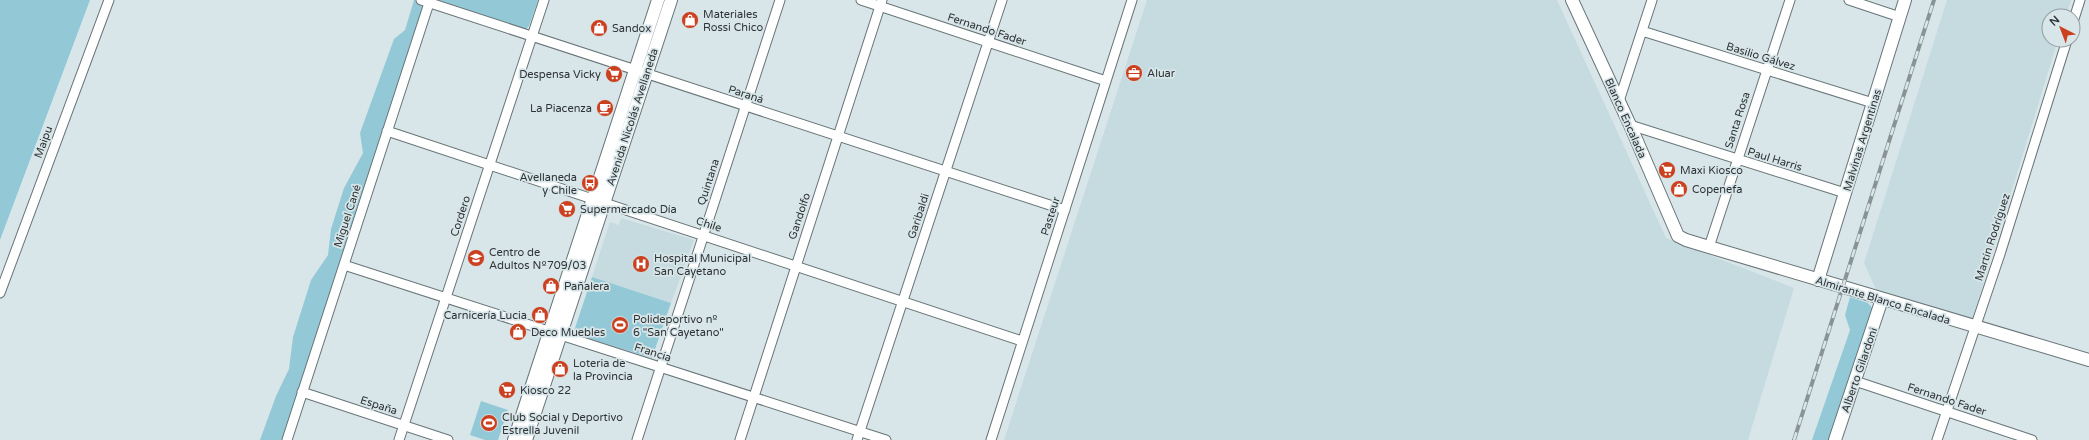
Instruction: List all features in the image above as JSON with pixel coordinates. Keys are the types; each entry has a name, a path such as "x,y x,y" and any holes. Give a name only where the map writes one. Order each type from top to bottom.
{"street":[{"name":"Maipu","path":"0,293 109,0"},
{"name":"Cordero","path":"399,440 544,0"},
{"name":"Avenida Nicolás Avellaneda","path":"641,72 658,0"},
{"name":"Avenida Nicolás Avellaneda","path":"526,440 555,333 598,200 641,72 671,0"},
{"name":"Quintana","path":"637,440 780,0"},
{"name":"Fernando Fader","path":"861,0 881,3 988,42 1106,81"},
{"name":"Garibaldi","path":"859,436 1002,0"},
{"name":"Pasteur","path":"990,440 1132,0"},
{"name":"Blanco Encalada","path":"1572,0 1630,125 1678,236"},
{"path":"1619,101 1652,0"},
{"name":"Santa Rosa","path":"1709,247 1790,0"},
{"path":"1849,0 1900,17"},
{"name":"Malvinas Argentinas","path":"1818,280 1905,0"},
{"name":"Paraná","path":"427,1 1064,210"},
{"name":"Miguel Cané","path":"287,440 388,130 427,1"},
{"name":"Gandolfo","path":"740,440 881,3"},
{"name":"Basilio Gálvez","path":"1642,31 1873,103"},
{"name":"Martín Rodríguez","path":"1937,440 1975,328 2064,48"},
{"name":"Paul Harris","path":"1630,125 1845,193"},
{"name":"Chile","path":"388,130 1022,341"},
{"name":"Almirante Blanco Encalada","path":"1678,236 1686,240 1975,328 2089,360"},
{"name":"Francia","path":"344,265 754,397 859,436 886,440"},
{"name":"Alberto Gilardoni","path":"1835,440 1882,299"},
{"name":"Avenida Nicolás Avellaneda","path":"514,440 555,333"},
{"name":"Fernando Fader","path":"1855,381 2032,440"},
{"name":"España","path":"302,392 448,440"}],"shaded area":[{"path":"0,0 90,0 0,240"},
{"path":"414,0 429,3 286,440 260,440 276,396 289,369 293,337 311,280 328,255 331,229 344,188 363,153 360,133 394,39 405,30"},
{"path":"437,0 538,0 529,26 525,30"},
{"path":"1147,0 1557,0 1666,238 1794,288 1748,440 1004,440"},
{"path":"1947,0 2071,0 2068,8 2041,8 2041,48 2056,48 1972,320 1877,292 1864,263"},
{"name":"Hospital Municipal San Cayetano","path":"621,218 694,240 671,303 592,277 610,222 619,225"},
{"name":"Polideportivo nº 6 \"San Cayetano\"","path":"592,277 671,303 652,358 573,334"},
{"path":"1850,297 1868,303 1874,310 1832,440 1812,440 1850,330 1845,315"},
{"name":"Club Social y Deportivo Estrella Juvenil","path":"481,401 508,410 498,440 485,440 470,435"}],"railway":[{"path":"1794,440 1934,0"}],"place":[{"name":"Materiales Rossi Chico","path":"690,20"},
{"name":"Sandox","path":"599,28"},
{"name":"Aluar","path":"1134,73"},
{"name":"Despensa Vicky","path":"614,74"},
{"name":"La Piacenza","path":"605,108"},
{"name":"Maxi Kiosco","path":"1667,170"},
{"name":"Avellaneda y Chile","path":"590,183"},
{"name":"Copenefa","path":"1679,189"},
{"name":"Supermercado Día","path":"567,209"},
{"name":"Centro de Adultos Nº709/03","path":"476,258"},
{"name":"Hospital Municipal San Cayetano","path":"641,264"},
{"name":"Pañalera","path":"551,286"},
{"name":"Carnicería Lucia","path":"540,315"},
{"name":"Polideportivo nº 6 \"San Cayetano\"","path":"620,325"},
{"name":"Deco Muebles","path":"518,332"},
{"name":"Loteria de la Provincia","path":"560,369"},
{"name":"Kiosco 22","path":"507,390"},
{"name":"Club Social y Deportivo Estrella Juvenil","path":"489,423"}]}
